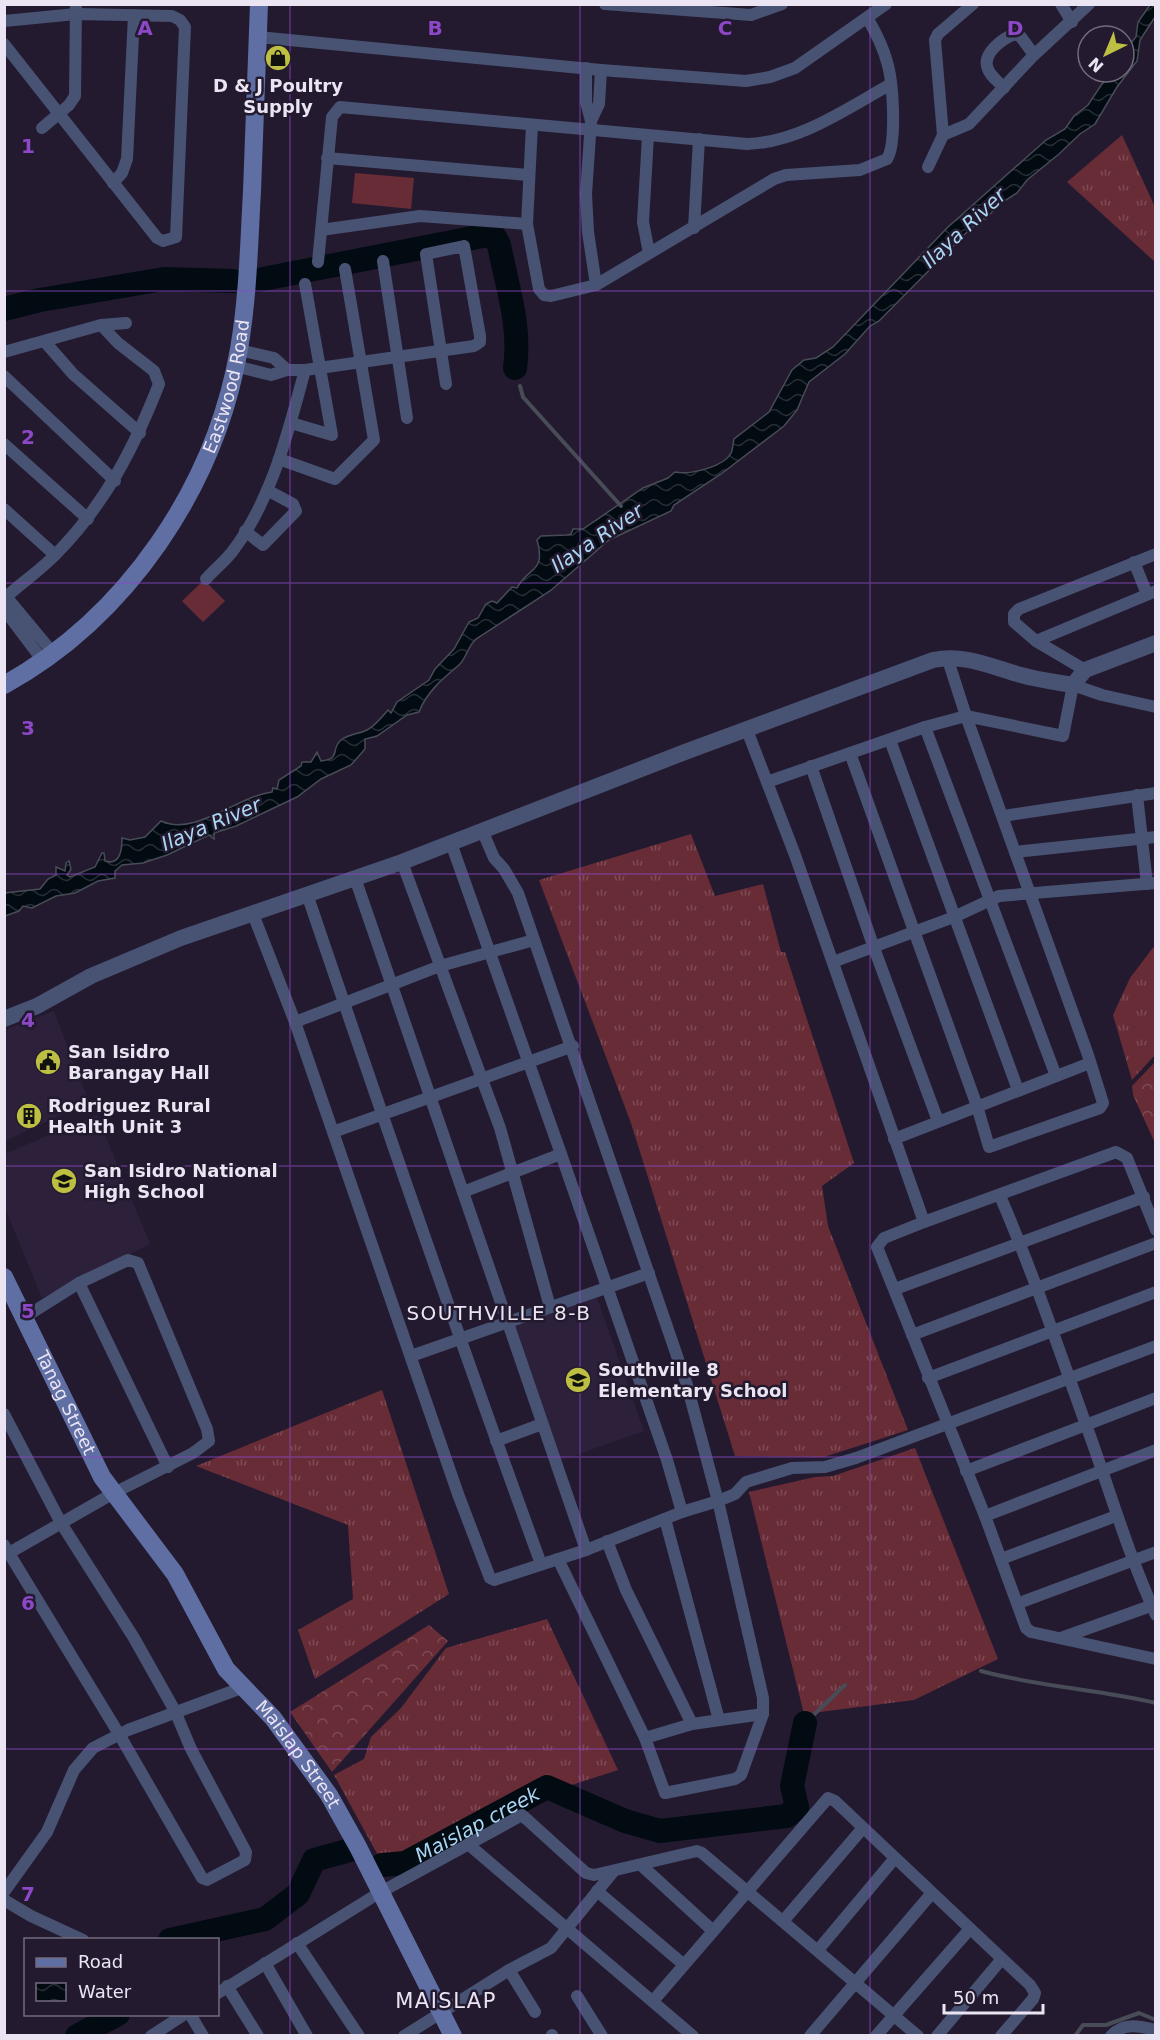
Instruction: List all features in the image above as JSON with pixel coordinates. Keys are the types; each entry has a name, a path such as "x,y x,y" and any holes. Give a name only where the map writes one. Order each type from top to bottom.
{"main road":[{"name":"Eastwood Road","path":"4,685 48,657 79,633 129,583 170,525 214,439 237,358 249,264 259,4"},
{"name":"Tanag Street","path":"4,1277 93,1462 112,1494"},
{"name":"Maislap Street","path":"112,1494 163,1557 226,1669 273,1718 329,1795 358,1847 379,1893 453,2036"}],"street":[{"path":"605,4 751,15 782,4"},
{"path":"258,37 601,70 746,81 770,77 795,68 868,19 886,4"},
{"path":"928,167 944,135 936,40 938,34 973,4"},
{"path":"1061,4 1072,22"},
{"path":"944,135 969,124 1034,55 1089,4"},
{"path":"42,128 60,114 75,96 76,9"},
{"path":"4,21 76,9 172,16 180,20 185,27 176,237 163,242 157,238 4,44"},
{"path":"113,183 126,166 134,15"},
{"path":"532,125 527,224 539,289 544,295 551,296 596,285 774,179 786,175 860,170 887,159 892,146 891,84 882,45 868,19"},
{"path":"1004,88 988,71 986,62 989,53 1007,37 1015,34 1021,37 1034,55"},
{"path":"586,68 586,102 591,125 586,194 588,232 596,285"},
{"path":"591,125 599,104 601,70"},
{"path":"318,262 332,117 340,107 532,125 591,125 648,136 747,144 769,143 811,128 891,84"},
{"path":"648,136 643,222 649,254"},
{"path":"694,228 699,139"},
{"path":"327,158 528,175"},
{"path":"321,230 420,216 527,224"},
{"path":"237,358 274,358 287,370 305,370 400,355 441,349 474,345 480,342 464,246 426,254 441,349 446,384"},
{"path":"383,261 400,355 407,418"},
{"path":"279,459 335,479 370,445 374,432 345,269"},
{"path":"291,423 332,435 305,284"},
{"path":"4,352 101,325 126,323"},
{"path":"48,657 30,627 6,597 55,555 88,519 115,481 140,433 159,378 101,325"},
{"path":"45,342 97,397 140,433"},
{"path":"206,579 231,553 267,490 291,423 305,370"},
{"path":"4,376 115,481"},
{"path":"4,444 88,519"},
{"path":"245,531 262,545 296,512 293,504 267,490"},
{"path":"4,509 55,555"},
{"path":"1086,670 1036,641 1014,622 1014,614 1020,609 1155,554"},
{"path":"1036,641 1151,592 1134,562"},
{"path":"4,609 48,657"},
{"path":"767,782 925,727 966,716 1063,736 1073,685 1086,670 1155,643"},
{"path":"850,753 977,1106 989,1147 1095,1111 1103,1103 1090,1063 947,657"},
{"path":"4,1019 37,1006 91,976 151,950 402,862 685,752 947,657 1073,685 1102,695 1155,707"},
{"path":"925,727 1056,1076"},
{"path":"747,730 833,962 924,1222"},
{"path":"890,740 1018,1090"},
{"path":"811,766 874,948 938,1121"},
{"path":"1003,816 1155,793"},
{"path":"833,962 914,933 990,900 1029,893 1151,883 1142,838 1137,795"},
{"path":"482,830 494,858 504,869 518,893 573,1046 687,1385 718,1501 763,1698 763,1714 741,1775 735,1779 665,1793 645,1738 558,1559"},
{"path":"1015,852 1155,837"},
{"path":"451,843 607,1287 682,1512"},
{"path":"402,862 504,1143 550,1307"},
{"path":"355,878 586,1550"},
{"path":"307,894 459,1337 541,1564"},
{"path":"253,914 295,1022 487,1574 494,1580 586,1550 682,1512 718,1501 735,1494 746,1482 792,1468 835,1464 949,1425 1155,1346"},
{"path":"295,1022 440,966 534,940"},
{"path":"333,1132 573,1046"},
{"path":"894,1139 1090,1063"},
{"path":"1155,1230 1127,1158 1116,1152 924,1222 879,1242 877,1247 928,1378 986,1516 1029,1631 1155,1659"},
{"path":"463,1192 561,1154"},
{"path":"1000,1196 1086,1424 1116,1516 1154,1609 1060,1638"},
{"path":"895,1289 1144,1197"},
{"path":"912,1335 1155,1243"},
{"path":"4,1414 61,1523 134,1638 175,1712 191,1749 247,1856 207,1880 198,1873 119,1734 7,1549 61,1523 204,1447 209,1441 209,1436 138,1263 128,1260 79,1282 25,1317"},
{"path":"411,1356 459,1337 649,1272"},
{"path":"79,1282 168,1467"},
{"path":"928,1378 1155,1292"},
{"path":"966,1471 1155,1398"},
{"path":"496,1441 542,1424"},
{"path":"986,1516 1155,1450"},
{"path":"1001,1560 1116,1516"},
{"path":"665,1519 719,1720"},
{"path":"608,1541 627,1590 692,1724"},
{"path":"1018,1603 1155,1552"},
{"path":"4,1892 47,1832 74,1770 93,1748 119,1734 244,1687"},
{"path":"645,1738 692,1724 763,1714"},
{"path":"653,2001 682,1964 828,1798 895,1858 1035,1993 1033,1999 1001,2036"},
{"path":"258,2036 222,1990 379,1893 522,1815 586,1873 594,1875 697,1851 713,1860 918,2036"},
{"path":"784,1920 863,1828"},
{"path":"468,1844 693,2036"},
{"path":"818,1950 895,1858"},
{"path":"640,1865 712,1930"},
{"path":"404,2036 509,1970 551,1948 613,1872"},
{"path":"597,1891 682,1964"},
{"path":"810,2036 932,1893"},
{"path":"4,1900 31,1916 78,1938"},
{"path":"876,2036 969,1930"},
{"path":"297,1943 359,2036"},
{"path":"937,2036 1001,1960"},
{"path":"266,1963 307,2036"},
{"path":"509,1970 535,2012"},
{"path":"577,1996 602,2036"},
{"path":"153,2035 184,2016"},
{"path":"188,2016 203,2036"},
{"path":"1111,2036 1117,2029 1125,2026 1155,2030"}],"shaded area":[{"path":"54,1011 89,1102 5,1141 5,1030"},
{"name":"San Isidro National High School","path":"97,1115 150,1244 42,1298 5,1208 4,1154"},
{"name":"Southville 8 Elementary School","path":"597,1298 644,1431 559,1461 510,1328"}],"green space":[{"path":"1122,135 1155,207 1155,262 1067,182"},
{"path":"355,173 414,178 411,209 352,203"},
{"path":"204,580 225,601 203,622 182,601"},
{"path":"691,834 715,896 763,884 781,952 785,952 854,1163 822,1186 828,1226 908,1430 824,1457 735,1456 631,1123 539,880"},
{"path":"1155,945 1155,1055 1132,1080 1113,1015 1130,978"},
{"path":"1155,1062 1155,1143 1133,1095 1132,1086"},
{"path":"382,1390 449,1594 315,1679 298,1630 353,1599 348,1525 196,1466"},
{"path":"915,1448 998,1659 914,1700 804,1714 749,1492 815,1477 833,1476"},
{"path":"547,1619 618,1770 507,1806 425,1856 380,1859 334,1775 364,1759 371,1737 401,1708 446,1648"},
{"path":"429,1625 448,1641 332,1772 290,1712"}],"water":[{"path":"1150,5 1155,5 1155,17 1140,40 1136,62 1136,37 1138,22"},
{"name":"Ilaya River","path":"1102,84 1119,84 1095,124 1080,134 1027,180 1017,193 998,205 986,219 982,219 968,231 879,321 870,326 845,354 809,382 797,410 784,426 721,474 674,505 671,511 609,540 550,591 476,639 461,663 430,692 419,712 407,715 377,736 365,739 365,749 351,765 321,779 297,797 236,826 214,833 214,839 209,835 167,855 143,863 122,865 115,871 115,878 98,881 75,893 56,896 32,908 23,906 19,911 5,916 5,893 40,889 48,879 56,875 56,867 65,871 66,863 69,861 71,869 67,875 70,877 95,867 102,853 104,853 105,861 114,861 120,855 122,838 130,840 145,837 161,821 174,825 201,820 258,795 272,792 273,788 277,789 279,780 301,766 302,762 311,762 317,752 321,761 334,756 341,740 370,728 388,710 391,713 397,702 429,680 435,669 454,649 469,622 478,618 486,604 492,601 497,603 512,587 517,588 538,564 537,540 541,536 567,535 571,534 573,529 583,529 643,488 668,478 675,472 706,469 727,458 732,451 734,439 769,412 792,370 804,360 816,358 833,347 948,227 1046,140 1065,129 1074,116 1088,105"}],"waterway":[{"path":"258,280 493,234 499,245 515,321 515,368"},
{"path":"4,309 40,300 164,279 233,281"},
{"name":"Ilaya River","path":"520,386 523,397 621,506"},
{"path":"981,1671 1025,1681 1156,1703"},
{"path":"805,1723 845,1685"},
{"name":"Maislap creek","path":"382,1865 405,1863 547,1787 625,1821 660,1831 787,1816 797,1807 792,1786 805,1723"},
{"name":"Maislap creek","path":"179,1938 265,1919 298,1894 314,1860 350,1850"},
{"path":"1075,2036 1083,2025 1106,2025 1139,2013 1156,2020"},
{"name":"Maislap creek","path":"77,2036 114,2016"}],"place":[{"name":"D & J Poultry Supply","path":"278,58"},
{"name":"San Isidro Barangay Hall","path":"48,1062"},
{"name":"Rodriguez Rural Health Unit 3","path":"29,1116"},
{"name":"San Isidro National High School","path":"64,1181"},
{"name":"Southville 8 Elementary School","path":"578,1380"}],"district":[{"name":"SOUTHVILLE 8-B","path":"499,1313"},
{"name":"MAISLAP","path":"446,2001"}]}
